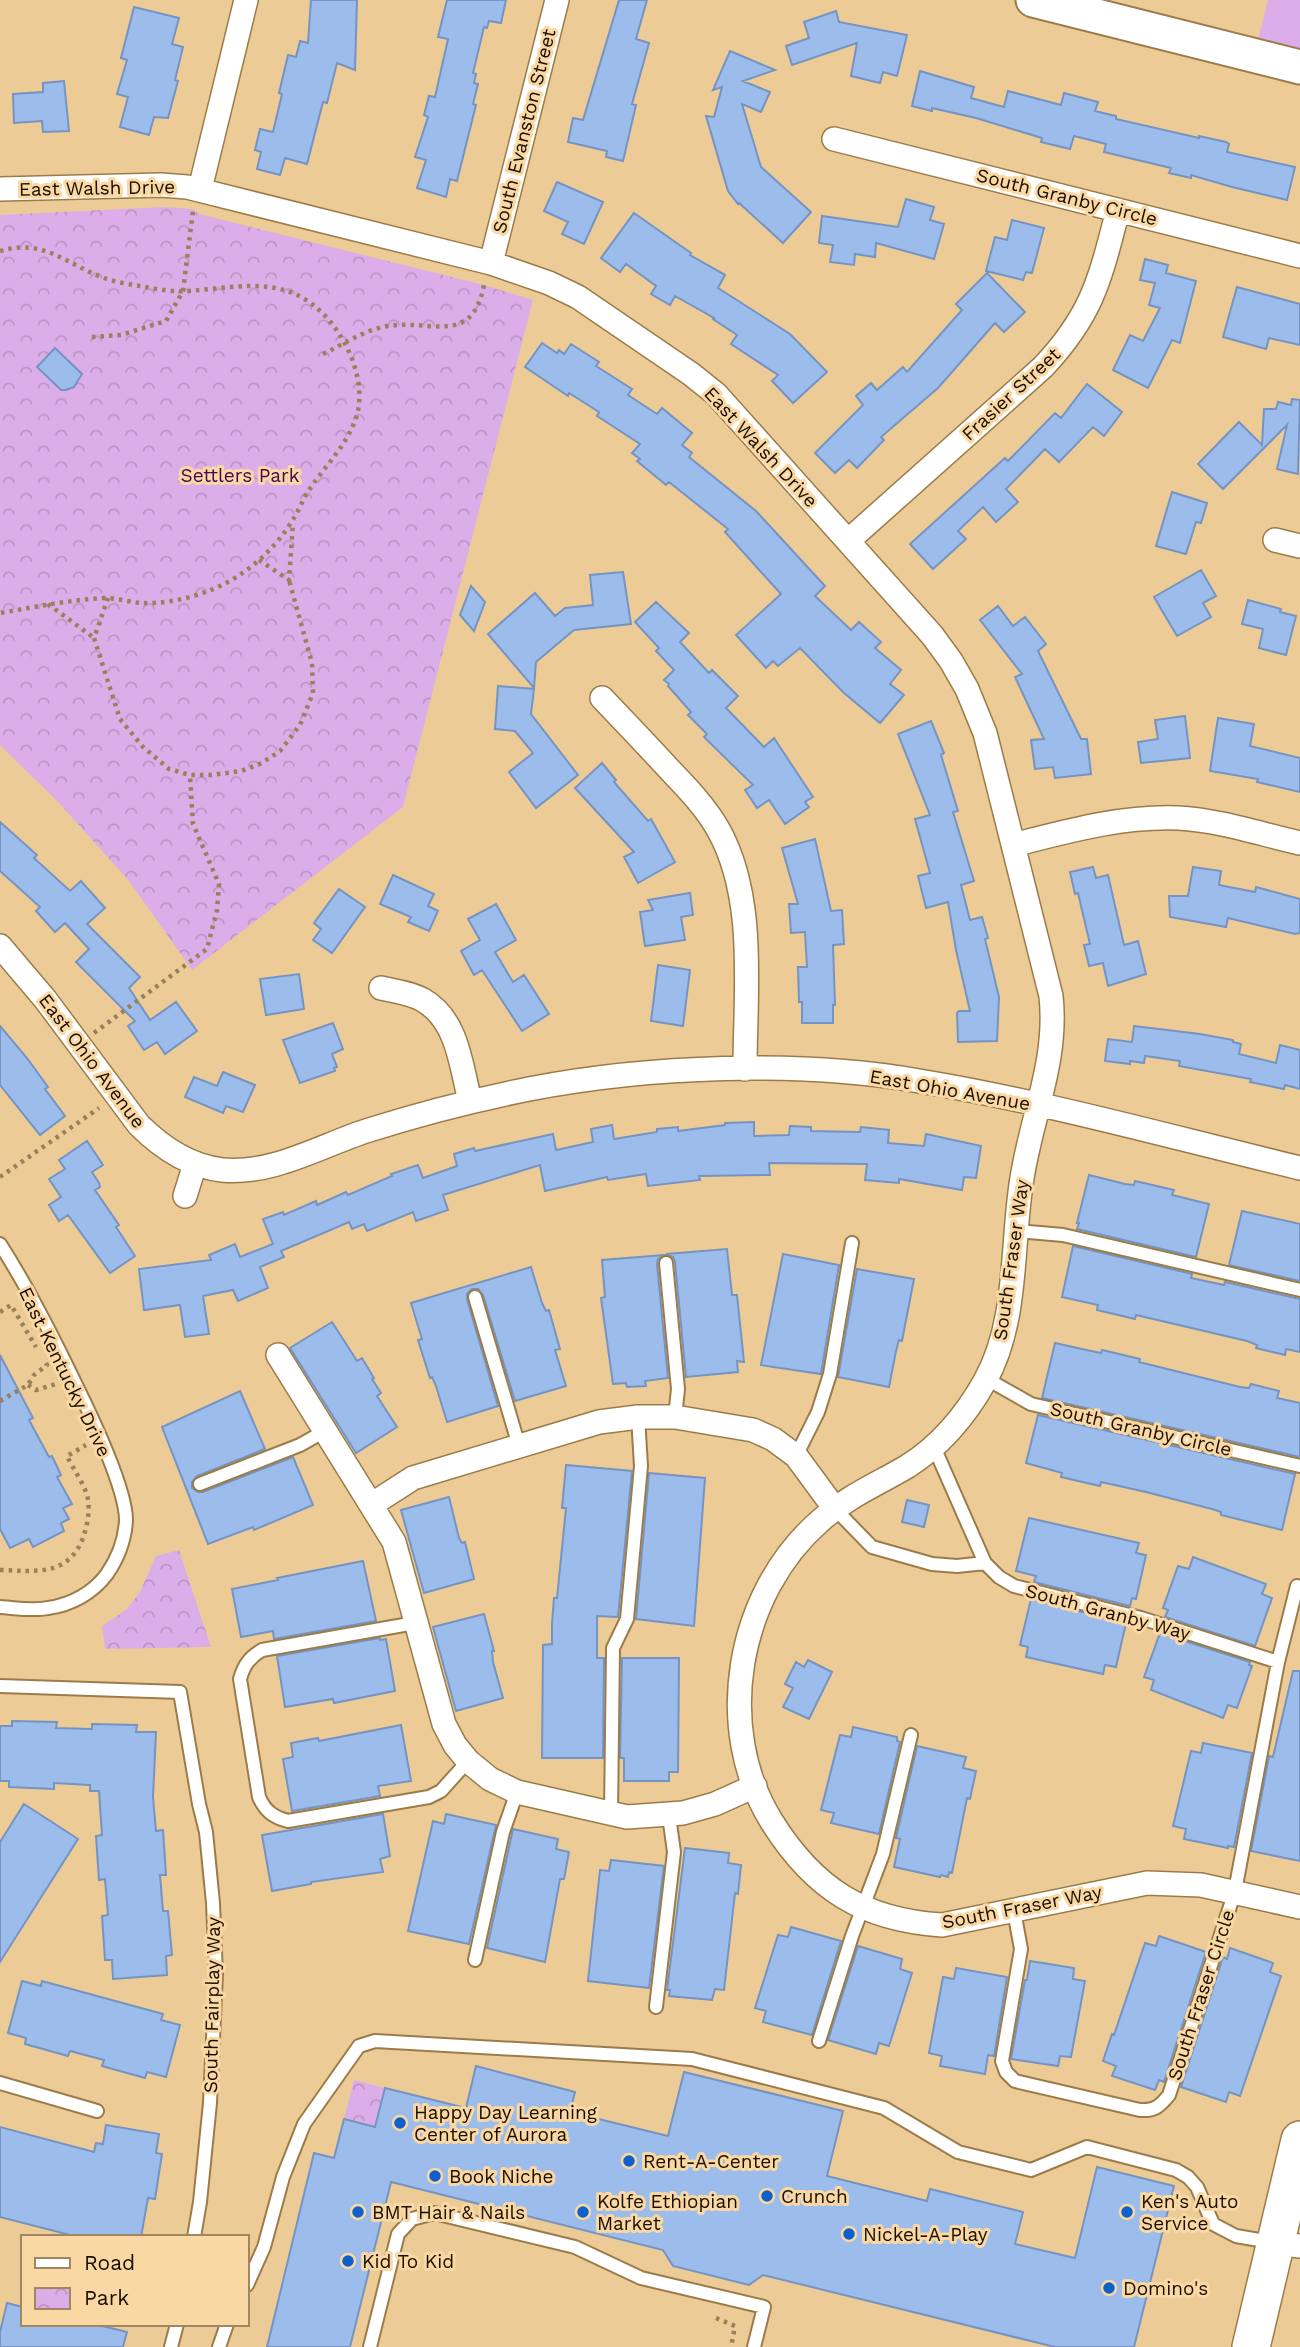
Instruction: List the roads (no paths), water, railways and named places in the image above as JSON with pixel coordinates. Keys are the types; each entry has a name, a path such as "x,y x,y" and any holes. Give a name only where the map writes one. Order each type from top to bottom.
{"main road":[{"path":"1251,2347 1287,2244 1300,2140"}],"street":[{"path":"197,199 246,0"},
{"name":"South Evanston Street","path":"491,263 557,0"},
{"path":"1033,0 1300,67"},
{"name":"South Granby Circle","path":"834,139 1300,256"},
{"name":"East Walsh Drive","path":"0,189 161,185 197,199 491,263 550,283 578,297 716,394 932,635 967,689 985,733 1051,996 1054,1019 1052,1043 1039,1106"},
{"name":"Frasier Street","path":"848,541 1043,367 1065,344 1083,318 1100,279 1118,210"},
{"path":"1275,540 1300,546"},
{"path":"602,698 700,802 718,828 732,857 743,898 745,929 745,1069"},
{"path":"1013,845 1096,825 1131,819 1167,818 1211,822 1300,843"},
{"name":"East Ohio Avenue","path":"0,946 80,1044 146,1132 175,1154 195,1164 221,1170 248,1170 274,1165 368,1130 470,1101 531,1088 657,1073 745,1069 825,1071 918,1080 1300,1168"},
{"path":"381,988 422,1000 439,1012 456,1043 470,1101"},
{"name":"South Fraser Way","path":"1039,1106 1022,1177 1008,1314 1000,1348 987,1379 968,1409 934,1447 818,1522 792,1550 759,1605 747,1641 740,1678 740,1716 745,1754 755,1786 787,1846 803,1864 834,1892 862,1908 904,1921 942,1925 1147,1883 1201,1885 1300,1907"},
{"path":"185,1196 195,1164"},
{"path":"278,1355 394,1542 444,1724 455,1745 468,1761 490,1779 517,1793 627,1817 669,1816 715,1804 755,1786"},
{"path":"371,1505 413,1478 599,1422 638,1417 676,1417 753,1430 773,1439 796,1456 835,1509"}],"lane":[{"path":"1017,1231 1063,1235 1300,1290"},
{"path":"796,1456 818,1412 830,1374 852,1243"},
{"name":"East Kentucky Drive","path":"0,1244 58,1347 91,1415 123,1498 126,1519 123,1544 114,1564 87,1594 66,1604 46,1609 0,1607"},
{"path":"666,1263 678,1389 676,1417"},
{"path":"475,1297 519,1446"},
{"name":"South Granby Circle","path":"987,1379 1031,1404 1300,1466"},
{"path":"611,1814 613,1648 627,1619 641,1466 638,1417"},
{"path":"200,1483 300,1445 325,1431"},
{"name":"South Granby Way","path":"934,1447 985,1563 999,1577 1014,1586 1141,1618 1278,1662"},
{"path":"835,1509 872,1547 933,1564 957,1566 985,1563"},
{"path":"1235,1891 1278,1662 1297,1586"},
{"path":"415,1623 262,1650 251,1657 243,1666 240,1679 259,1797 264,1808 275,1817 288,1821 416,1799 441,1791 468,1761"},
{"name":"South Fairplay Way","path":"0,1686 180,1692 206,1832 216,1974 210,2103 194,2235"},
{"path":"820,2041 852,1936 883,1854 911,1735"},
{"path":"475,1960 503,1832 517,1793"},
{"path":"656,2007 674,1852 669,1816"},
{"name":"South Fraser Circle","path":"1014,1911 1021,1949 1002,2062 1006,2072 1015,2081 1140,2110 1153,2110 1169,2095 1235,1891"},
{"path":"248,2283 264,2246 283,2177 304,2124 359,2046 375,2041 692,2059 884,2108 958,2152 1031,2170 1087,2147 1176,2170 1188,2177 1197,2187 1213,2224 1236,2236 1287,2244"},
{"path":"0,2083 97,2111"},
{"path":"370,2347 398,2234 412,2219 434,2213 575,2247 641,2278 764,2307 754,2347"},
{"path":"171,2347 176,2326"},
{"path":"219,2347 226,2326"}],"place":[{"name":"Happy Day Learning Center of Aurora","path":"400,2123"},
{"name":"Rent-A-Center","path":"629,2161"},
{"name":"Book Niche","path":"435,2176"},
{"name":"Crunch","path":"767,2196"},
{"name":"BMT Hair & Nails","path":"358,2212"},
{"name":"Kolfe Ethiopian Market","path":"583,2212"},
{"name":"Ken's Auto Service","path":"1127,2212"},
{"name":"Nickel-A-Play","path":"849,2234"},
{"name":"Kid To Kid","path":"348,2261"},
{"name":"Domino's","path":"1109,2288"}],"park label":[{"name":"Settlers Park","path":"240,475"}]}
